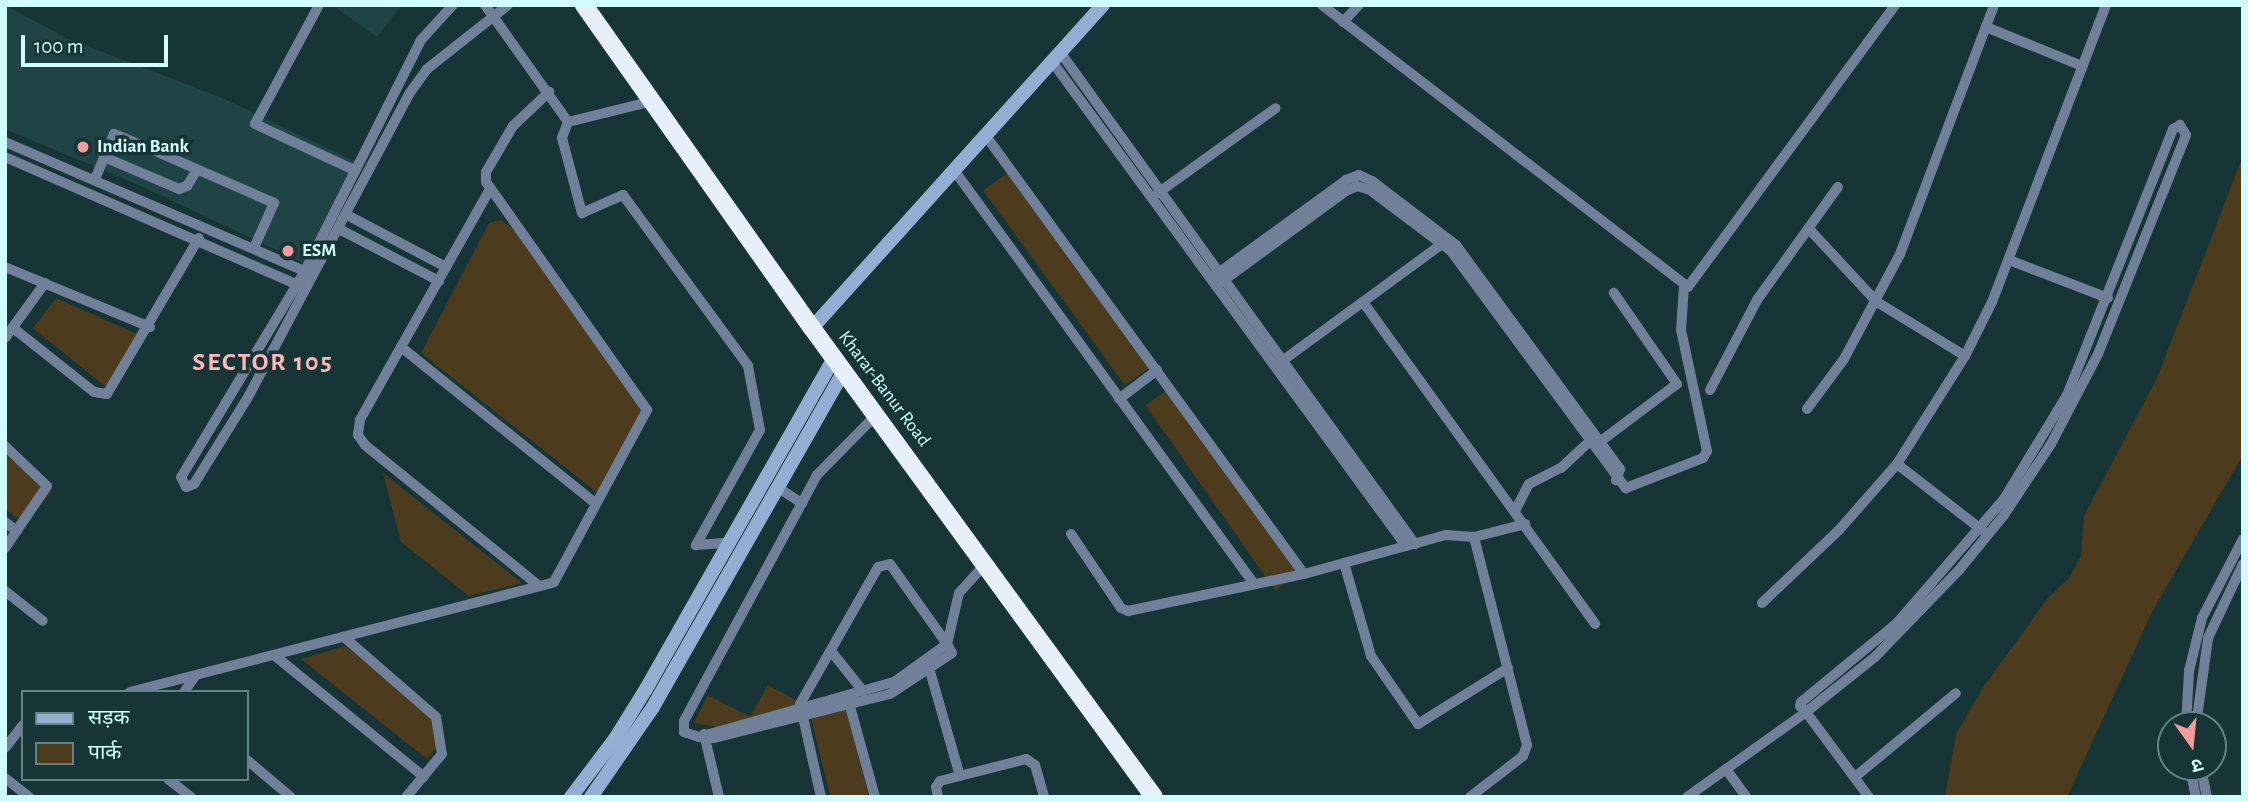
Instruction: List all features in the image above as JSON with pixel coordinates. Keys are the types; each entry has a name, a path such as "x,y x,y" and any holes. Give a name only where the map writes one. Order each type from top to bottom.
{"highway":[{"name":"Kharar-Banur Road","path":"584,5 812,328 877,413 1154,797"}],"main road":[{"path":"812,328 1103,5"},
{"path":"571,797 615,739 727,543 839,364"},
{"path":"590,797 653,708 777,487 839,364"}],"street":[{"path":"319,5 255,124 354,170"},
{"path":"453,5 426,31 298,283 181,477 186,487 194,484 247,399 418,80 508,5"},
{"path":"485,5 568,122"},
{"path":"1322,5 1684,286"},
{"path":"1343,22 1359,5"},
{"path":"1684,286 1697,279 1895,5"},
{"path":"1807,409 1844,359 1877,302 1916,213 1994,5"},
{"path":"1762,603 1839,530 1897,464 1965,356 2009,260 2106,5"},
{"path":"1986,27 2082,66"},
{"path":"1056,56 1161,191 1217,279"},
{"path":"1056,56 1152,197 1217,279 1411,545"},
{"path":"138,690 555,582 646,416 646,405 490,190 486,172 508,135 549,92"},
{"path":"568,122 653,101"},
{"path":"1152,197 1276,108"},
{"path":"568,122 562,138 582,213 622,195 751,375 760,430 696,545 727,543"},
{"path":"1869,797 1800,704 1897,623 1984,532 2051,444 2098,354 2186,135 2180,125 2173,129 2108,298 2048,430 1984,532"},
{"path":"95,179 114,134 274,203 254,248"},
{"path":"986,136 1304,574"},
{"path":"5,142 304,271"},
{"path":"5,157 200,239 308,289"},
{"path":"104,157 179,189 187,186 197,170"},
{"path":"954,170 1254,584"},
{"path":"1217,279 1346,180 1359,175 1446,241 1601,441 1621,471 1616,480"},
{"path":"1710,390 1758,300 1838,187"},
{"path":"490,190 359,420 360,440 539,586"},
{"path":"346,215 446,267"},
{"path":"340,229 439,281"},
{"path":"1810,230 1877,302 1965,356"},
{"path":"13,328 102,395 111,391 200,239"},
{"path":"1446,241 1616,480 1632,488 1706,455 1681,330 1684,286"},
{"path":"1279,363 1446,241"},
{"path":"2009,260 2108,298"},
{"path":"5,267 150,327"},
{"path":"5,338 45,283"},
{"path":"1601,441 1676,384 1614,293"},
{"path":"1363,302 1595,624"},
{"path":"401,347 596,504"},
{"path":"1119,399 1157,370"},
{"path":"234,392 247,399"},
{"path":"821,797 800,712 878,567 886,563 953,653 930,671 898,692 848,699 800,712 703,736 684,732 684,721 817,475 877,413"},
{"path":"1515,511 1529,484 1561,468 1588,442"},
{"path":"5,446 47,486 5,548"},
{"path":"1897,464 1984,532"},
{"path":"777,487 802,503"},
{"path":"5,522 17,531"},
{"path":"1071,534 1124,611 1304,574 1453,534 1474,537 1525,524"},
{"path":"1470,797 1526,750 1474,537"},
{"path":"2187,711 2189,671 2202,618 2243,540"},
{"path":"848,699 863,691 894,682 947,643 959,593 986,563"},
{"path":"1344,563 1371,656 1418,724 1508,668"},
{"path":"2198,711 2208,638 2243,564"},
{"path":"5,591 43,621"},
{"path":"344,637 432,711 442,754 406,797"},
{"path":"831,651 863,691"},
{"path":"274,655 424,776"},
{"path":"930,671 960,776"},
{"path":"185,690 195,676"},
{"path":"1855,777 1956,693"},
{"path":"848,699 875,797"},
{"path":"1687,797 1806,712"},
{"path":"5,747 19,734"},
{"path":"703,736 719,797"},
{"path":"938,797 937,784 1030,759 1044,797"},
{"path":"248,761 290,797"},
{"path":"1726,769 1746,797"},
{"path":"5,778 29,797"},
{"path":"171,781 191,797"}],"shaded area":[{"path":"5,5 66,38 220,97 357,162 358,176 304,263 141,186 5,129"},
{"path":"332,5 402,5 377,37"}],"green space":[{"path":"2243,156 2243,455 2153,610 2067,797 1945,797 1956,734 1984,686 2048,598 2070,577 2081,556 2084,516 2157,378"},
{"path":"1010,171 1152,366 1125,385 983,190"},
{"path":"501,220 518,232 648,416 599,494 421,353 489,223"},
{"path":"56,298 146,338 106,387 33,328"},
{"path":"1170,388 1300,573 1275,590 1145,405"},
{"path":"5,454 52,491 25,524 5,509"},
{"path":"383,473 522,583 469,596 401,542"},
{"path":"345,646 433,716 442,741 427,759 301,659"},
{"path":"768,685 801,703 718,727 694,723 708,695 750,717"},
{"path":"847,710 869,797 831,797 811,719"}],"place":[{"name":"Indian Bank","path":"83,147"},
{"name":"ESM","path":"288,251"}],"district":[{"name":"SECTOR 105","path":"263,363"}]}
